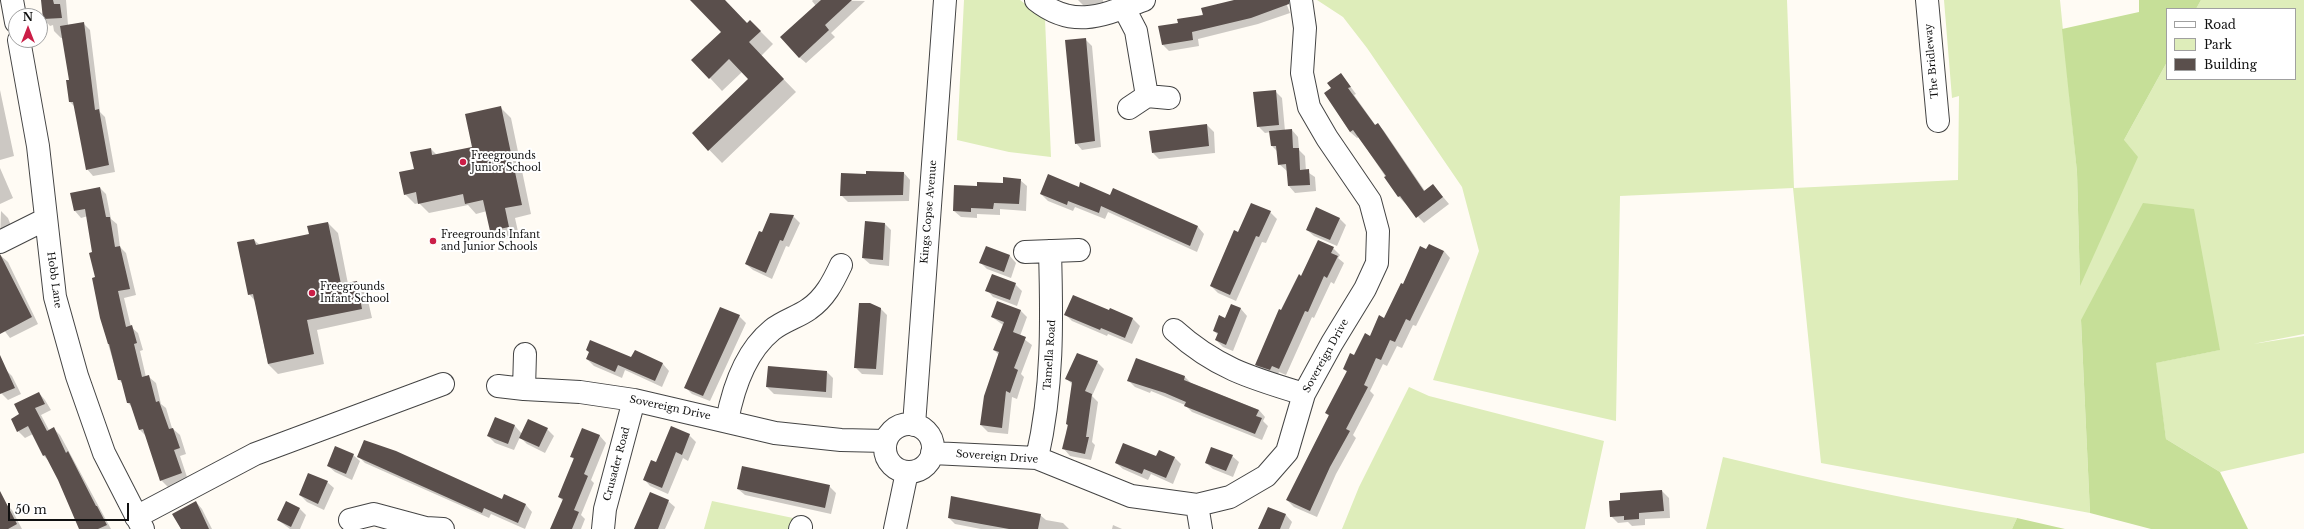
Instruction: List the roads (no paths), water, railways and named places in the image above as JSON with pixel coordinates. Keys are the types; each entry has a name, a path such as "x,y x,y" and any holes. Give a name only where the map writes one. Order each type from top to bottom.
{"street":[{"name":"Kings Copse Avenue","path":"914,425 945,0"},
{"path":"1036,0 1048,9 1073,18 1095,18 1144,0"},
{"name":"Sovereign Drive","path":"932,453 1037,458 1131,496 1197,505 1230,497 1266,476 1287,452 1304,394 1332,343 1365,289 1377,263 1378,231 1370,201 1327,138 1309,107 1302,73 1305,28 1301,0"},
{"name":"The Bridleway","path":"1927,0 1938,121"},
{"path":"1124,8 1136,31 1147,96"},
{"name":"Hobb Lane","path":"20,48 38,146 55,297 77,376 104,453 139,523"},
{"path":"1129,108 1147,96 1169,98"},
{"path":"0,242 46,219"},
{"path":"1025,252 1079,250"},
{"name":"Tamella Road","path":"1037,458 1044,428 1053,327 1050,251"},
{"path":"727,421 733,389 752,354 772,330 814,314 831,288 841,265"},
{"path":"1174,328 1193,347 1219,364 1254,379 1304,394"},
{"path":"524,389 525,354"},
{"path":"139,523 255,454 443,384"},
{"name":"Sovereign Drive","path":"498,386 580,392 634,400 782,434 841,440 886,441"},
{"name":"Crusader Road","path":"602,529 605,509 634,400"},
{"path":"914,425 920,427 930,438 932,453 923,467 907,472 892,464 885,449 886,441 894,429 900,426 914,425"},
{"path":"895,529 907,472"},
{"path":"1197,505 1201,529"},
{"path":"350,520 374,506 432,529"}],"place":[{"name":"Freegrounds Junior School","path":"463,162"},
{"name":"Freegrounds Infant and Junior Schools","path":"433,241"},
{"name":"Freegrounds Infant School","path":"312,293"}]}
